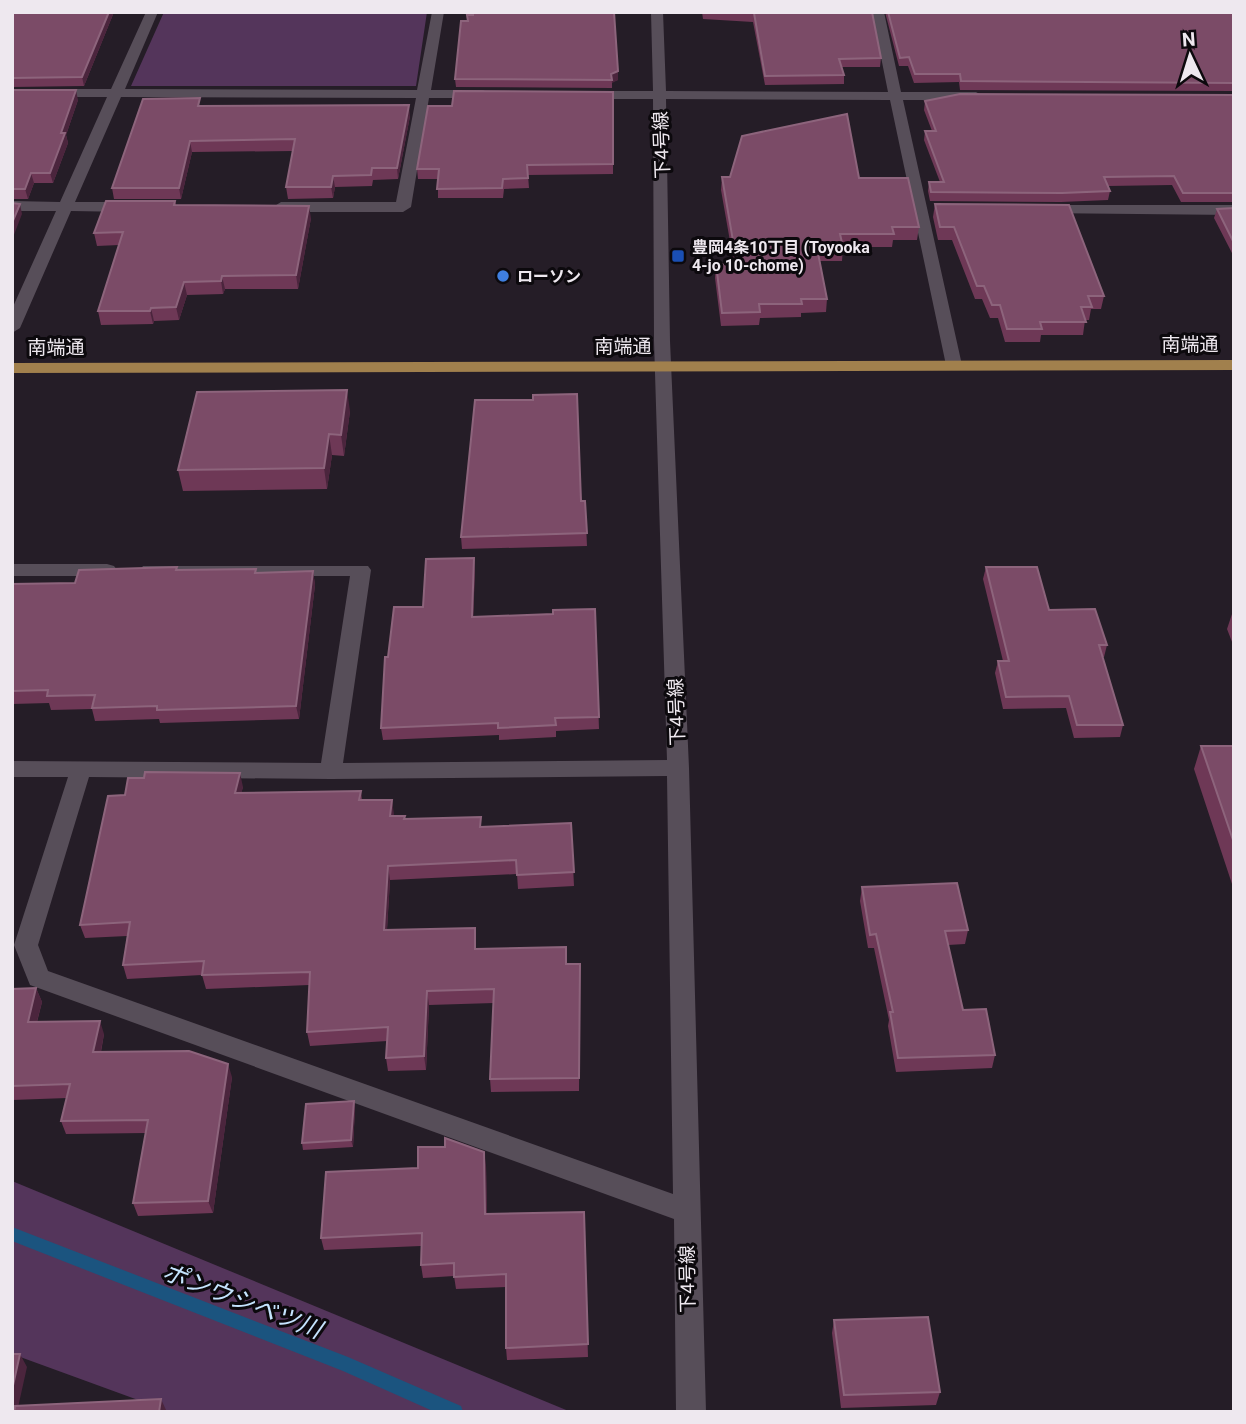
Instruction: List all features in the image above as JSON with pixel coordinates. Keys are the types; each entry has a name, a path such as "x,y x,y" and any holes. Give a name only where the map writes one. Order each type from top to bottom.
{"main road":[{"name":"南端通","path":"12,368 1234,365"}],"street":[{"path":"12,328 152,12"},
{"path":"268,207 403,207 438,12"},
{"name":"下4号線","path":"657,12 664,367 678,768 691,1412"},
{"path":"877,12 894,96 929,209 954,365"},
{"path":"12,93 491,94"},
{"path":"571,94 989,96"},
{"path":"12,206 147,206"},
{"path":"1031,210 1234,210"},
{"path":"12,570 361,570 331,771"},
{"path":"12,769 331,771 678,768"},
{"path":"81,769 26,945 39,978 686,1211"}],"shaded area":[{"path":"164,12 427,12 416,86 131,86"},
{"path":"12,1181 571,1412 171,1412 12,1354"}],"building":[{"path":"12,12 109,12 82,77 12,78"},
{"path":"473,12 614,12 618,71 611,74 612,80 455,79 461,21 468,21 467,15 473,15"},
{"path":"732,12 872,12 881,58 839,59 844,75 765,76 754,13"},
{"path":"888,12 1234,12 1234,83 961,81 960,74 915,74 909,57 900,58"},
{"path":"12,90 76,90 61,133 65,133 50,173 31,173 25,189 12,189"},
{"path":"454,91 613,92 613,164 527,165 528,178 503,179 502,188 437,189 439,169 417,169 428,106 452,106"},
{"path":"960,94 1234,95 1234,193 1183,193 1174,176 1104,177 1110,191 931,192 929,182 944,182 925,131 936,131 925,101"},
{"path":"200,98 198,106 409,105 397,168 372,168 371,175 333,176 331,187 286,187 295,139 190,141 179,188 112,188 143,99"},
{"path":"847,114 859,178 908,178 919,227 892,227 894,234 840,234 843,247 817,248 827,299 801,299 802,304 759,304 760,312 722,313 716,264 737,264 722,177 730,177 742,136"},
{"path":"106,201 175,201 174,205 309,206 296,275 222,276 221,281 184,282 176,307 151,308 150,311 98,311 123,232 94,233"},
{"path":"12,203 20,204 12,223"},
{"path":"935,204 1069,205 1104,296 1088,296 1092,307 1081,307 1086,322 1040,322 1042,329 1007,329 1000,305 992,305 984,286 977,286 954,227 940,227"},
{"path":"1234,208 1234,243 1217,209"},
{"path":"347,390 341,435 329,434 324,468 178,470 197,392"},
{"path":"577,394 581,501 585,501 587,533 461,537 475,400 533,400 533,395"},
{"path":"474,558 472,617 553,614 553,610 595,609 599,717 555,718 556,725 498,728 498,723 381,728 385,657 388,657 394,607 423,607 426,559"},
{"path":"177,567 176,570 256,569 255,573 313,571 296,706 157,710 157,706 92,708 95,695 47,696 48,690 12,691 12,584 75,583 79,570"},
{"path":"986,567 1037,567 1049,610 1095,609 1107,645 1099,645 1123,725 1077,725 1069,696 1006,697 998,661 1009,661"},
{"path":"1201,746 1234,746 1234,843"},
{"path":"145,772 240,773 235,793 361,791 359,800 392,800 390,816 405,816 404,819 481,817 480,827 571,823 574,872 517,875 516,860 388,866 384,930 475,928 475,949 566,947 566,964 580,964 579,1078 490,1079 494,989 427,991 424,1056 386,1058 388,1027 307,1032 310,972 202,975 204,961 123,965 130,922 80,925 108,796 125,795 128,778 144,778"},
{"path":"957,883 968,930 945,931 963,1010 986,1009 995,1055 898,1058 890,1012 893,1012 876,934 870,935 862,887"},
{"path":"36,988 28,1022 100,1021 93,1052 189,1051 228,1064 208,1201 133,1203 148,1120 61,1121 70,1084 12,1086 12,989"},
{"path":"354,1101 351,1140 302,1143 306,1104"},
{"path":"445,1138 484,1152 485,1214 584,1212 588,1344 506,1348 506,1274 454,1277 454,1263 421,1265 422,1233 321,1238 326,1172 418,1168 418,1147 445,1147"},
{"path":"928,1317 940,1392 844,1395 834,1320"},
{"path":"12,1354 20,1354 12,1390"},
{"path":"161,1399 159,1412 14,1412 15,1406"}],"waterway":[{"name":"ポンウシベツ川","path":"12,1234 348,1365 455,1412"}],"place":[{"name":"豊岡4条10丁目 (Toyooka 4-jo 10-chome)","path":"678,256"},
{"name":"ローソン","path":"503,276"}]}
